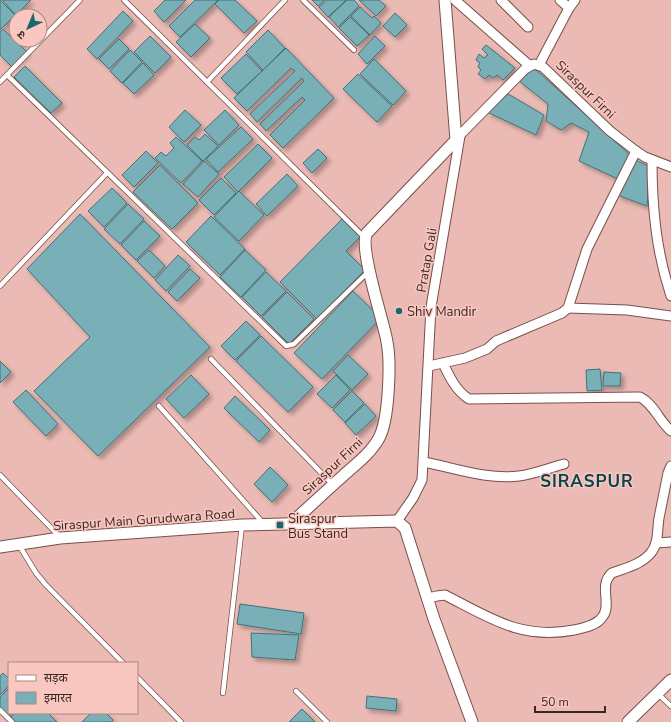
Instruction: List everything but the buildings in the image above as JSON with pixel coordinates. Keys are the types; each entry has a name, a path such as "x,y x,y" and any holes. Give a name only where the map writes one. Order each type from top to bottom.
{"street":[{"path":"445,0 454,119 458,138"},
{"name":"Siraspur Firni","path":"455,0 534,65 571,93 610,131 636,151 652,160 671,167"},
{"path":"501,0 528,27"},
{"path":"560,0 569,8"},
{"path":"364,237 458,138 534,65 575,0"},
{"name":"Pratap Gali","path":"397,521 418,490 422,480 431,307 458,138"},
{"path":"429,366 465,358 487,349 496,341 562,313 568,308 587,249 636,151"},
{"path":"652,160 652,198 657,241 671,296"},
{"name":"Siraspur Firni","path":"290,524 373,447 380,437 386,412 388,342 369,271 364,237"},
{"path":"568,308 627,310 671,316"},
{"path":"443,363 457,388 469,398 640,397 650,404 671,431"},
{"path":"424,462 473,473 505,476 526,475 564,464"},
{"path":"428,598 445,595 497,622 512,628 527,631 540,633 556,632 584,628 594,624 604,616 606,611 605,584 609,576 643,560 653,550 656,543 668,473 671,466"},
{"path":"290,524 397,521 405,528 434,619 472,722"},
{"name":"Siraspur Main Gurudwara Road","path":"0,547 60,538 290,524"},
{"path":"656,543 671,542"},
{"path":"631,721 671,680"}],"lane":[{"path":"0,82 80,0"},
{"path":"124,0 364,237"},
{"path":"207,82 285,0"},
{"path":"303,0 354,50"},
{"path":"7,75 286,346 294,344 369,271"},
{"path":"0,286 107,173"},
{"path":"211,358 333,485"},
{"path":"159,406 265,525"},
{"path":"0,475 60,538"},
{"path":"223,693 242,526"},
{"path":"19,544 36,573 46,585 122,662"},
{"path":"138,678 181,722"},
{"path":"296,691 328,722"},
{"path":"657,693 671,706"},
{"path":"0,710 12,722"}],"place":[{"name":"Shiv Mandir","path":"399,311"},
{"name":"Siraspur Bus Stand","path":"280,525"}],"district":[{"name":"SIRASPUR","path":"587,481"}]}
